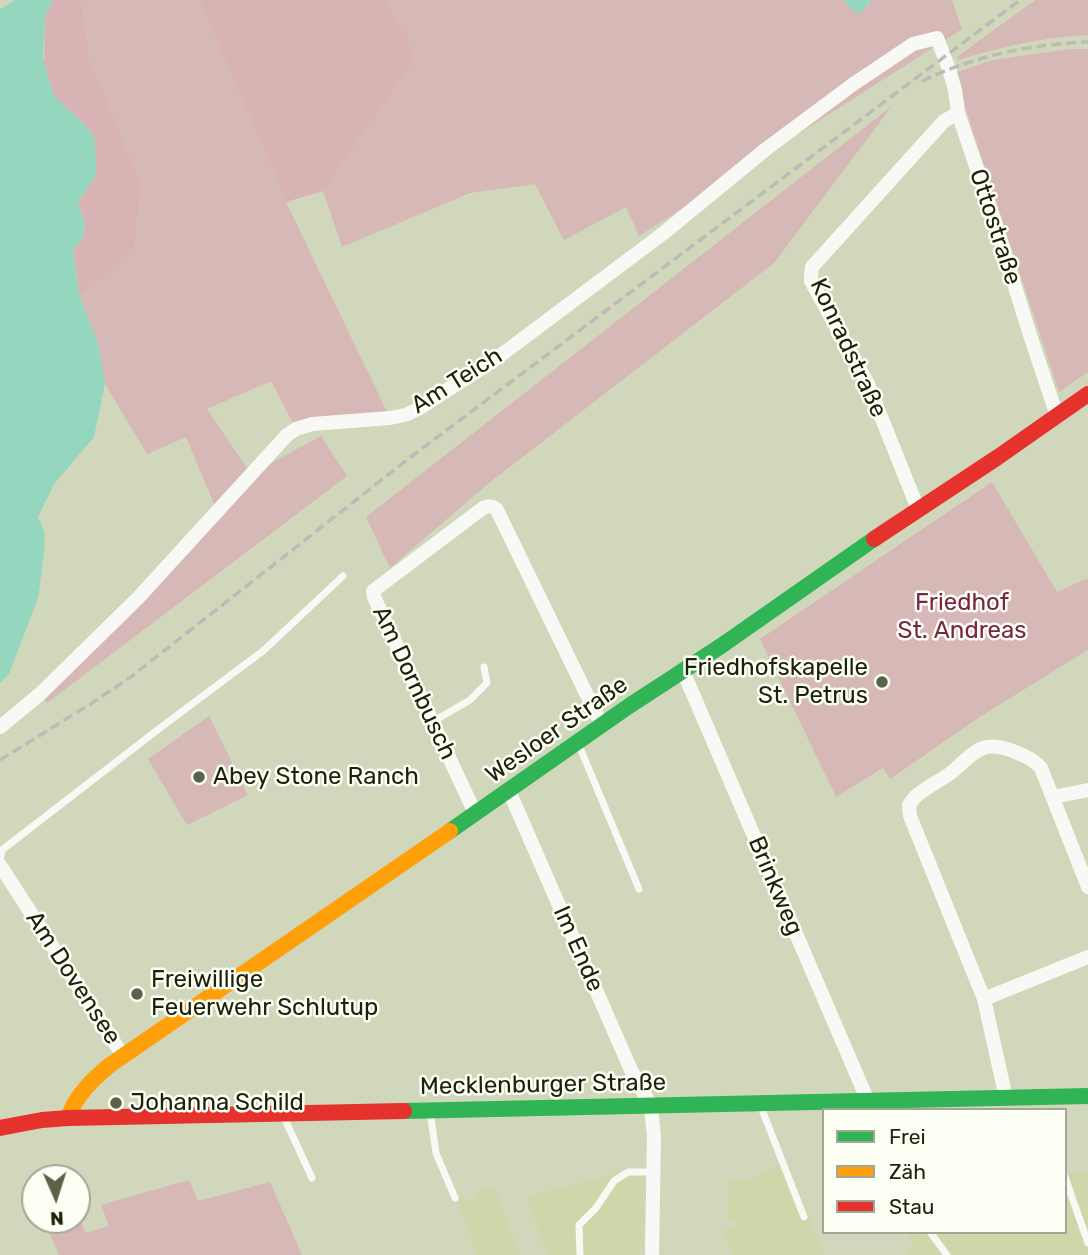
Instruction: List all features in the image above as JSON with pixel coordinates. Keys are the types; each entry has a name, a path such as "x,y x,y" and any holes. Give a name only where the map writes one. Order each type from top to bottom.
{"street":[{"name":"Ottostraße","path":"937,38 955,90 958,113 1057,416"},
{"name":"Am Teich","path":"0,727 40,694 138,598 287,435 296,429 312,425 405,415 429,402 497,358 644,248 766,149 852,85 913,44 937,38"},
{"name":"Konradstraße","path":"918,509 868,384 811,281 811,275 812,267 900,169 944,121 958,113"},
{"name":"Wesloer Straße","path":"68,1118 72,1104 85,1087 110,1065 1088,394"},
{"name":"Am Dornbusch","path":"475,813 373,591 482,508 494,507 602,726"},
{"name":"Brinkweg","path":"683,671 875,1104"},
{"path":"1006,1098 984,999 910,816 909,806 914,798 951,773 978,750 987,747 1018,753 1041,768 1088,887"},
{"path":"1054,797 1088,790"},
{"name":"Im Ende","path":"509,791 631,1070 652,1106"},
{"name":"Am Dovensee","path":"0,862 123,1056"},
{"path":"984,999 1088,957"},
{"name":"Mecklenburger Straße","path":"0,1128 68,1118 760,1103 875,1104 1006,1098 1040,1101 1088,1096"},
{"path":"652,1106 652,1255"}],"lane":[{"path":"0,862 2,850 263,651 343,576"},
{"path":"432,722 470,700 487,683 484,667"},
{"path":"578,743 639,889"},
{"path":"760,1103 804,1217"},
{"path":"430,1111 436,1153 455,1198"},
{"path":"283,1114 312,1178"},
{"path":"580,1255 579,1225 596,1208 614,1181 628,1172 653,1172"},
{"path":"1067,1183 1088,1243"},
{"path":"931,1234 947,1255"}],"shaded area":[{"path":"15,0 53,0 45,17 43,58 54,96 94,137 96,175 78,202 84,233 73,251 80,298 98,343 105,384 94,437 54,484 38,517 44,531 45,545 38,598 9,674 0,683 0,9"},
{"path":"53,0 81,0 90,60 141,182 135,248 80,298 73,251 84,233 83,216 78,202 96,175 96,155 94,137 81,121 54,97 44,62 45,17"},
{"path":"199,0 385,0 408,37 414,62 323,191 286,202"},
{"path":"844,0 871,0 862,12 856,13"},
{"path":"787,1163 824,1255 733,1255 725,1229 738,1228 738,1219 728,1219 729,1180 756,1179 756,1176"},
{"path":"624,1171 643,1171 644,1238 639,1245 639,1255 547,1255 527,1197"},
{"path":"1088,1173 1088,1255 904,1255 913,1246 909,1234 1067,1234 1067,1174"},
{"path":"494,1186 520,1255 477,1255 458,1200 465,1197 467,1203 476,1200 474,1194"}],"green space":[{"path":"81,0 199,0 286,202 390,418 296,429 271,381 207,409 251,474 321,436 347,476 47,703 40,694 217,511 186,437 147,454 105,384 98,343 80,298 135,248 141,182 90,60"},
{"path":"385,0 844,0 852,10 867,7 871,0 952,0 962,29 639,236 626,207 564,240 535,184 470,193 342,247 323,191 414,62 408,37"},
{"path":"1035,0 1088,0 1088,35 1022,43 958,60 957,57"},
{"path":"1088,49 1088,372 1059,392 966,110 957,72 993,60"},
{"path":"892,106 774,263 489,483 390,568 366,517"},
{"name":"Friedhof St. Andreas","path":"992,482 1057,592 1088,578 1088,650 981,716 890,779 883,768 836,797 760,639"},
{"name":"Abey Stone Ranch","path":"209,716 248,795 187,825 148,759"},
{"path":"189,1180 198,1201 270,1182 302,1255 59,1255 50,1234 91,1234 91,1231 109,1226 101,1205"}],"railway":[{"path":"0,760 132,676 412,456 1020,0"},
{"path":"922,81 982,58 1003,53 1045,45 1088,42"}],"traffic: fast":[{"path":"450,831 874,539"},
{"path":"404,1111 1088,1096"}],"traffic: slow":[{"path":"68,1118 85,1088 110,1065 450,831"}],"traffic: jam":[{"path":"874,539 1088,394"},
{"path":"0,1128 68,1118 404,1111"}],"place":[{"name":"Friedhofskapelle St. Petrus","path":"882,682"},
{"name":"Abey Stone Ranch","path":"199,777"},
{"name":"Freiwillige Feuerwehr Schlutup","path":"137,994"},
{"name":"Johanna Schild","path":"116,1103"}]}
